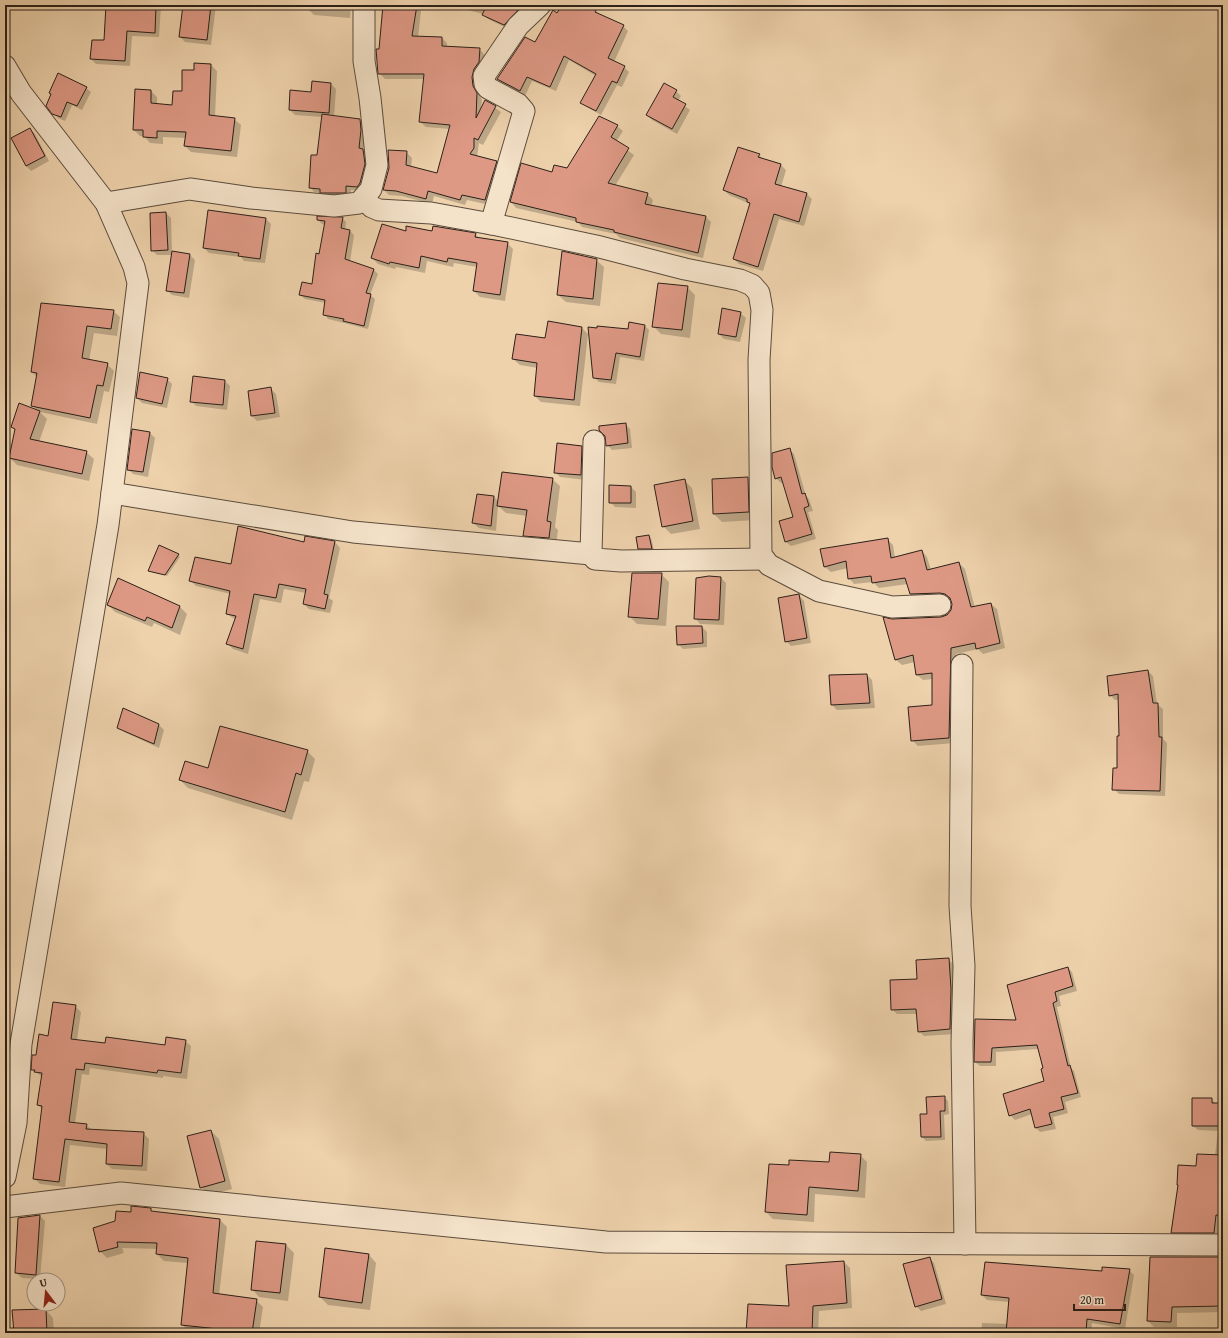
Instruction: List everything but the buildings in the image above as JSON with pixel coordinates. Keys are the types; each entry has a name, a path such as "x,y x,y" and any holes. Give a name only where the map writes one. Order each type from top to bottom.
{"street":[{"path":"106,202 190,189 251,198 334,206 353,205 359,203 371,189 377,165 370,98 364,61 364,5"},
{"path":"491,224 524,111 518,104 488,88 485,84 484,76 518,26 540,5"},
{"path":"5,66 21,93 106,202 134,267 138,283 112,493 21,1044 16,1123 5,1177"},
{"path":"364,199 372,207 379,210 432,213 491,224 596,246 685,269 740,280 752,285 759,293 762,310 759,360 761,555 770,565 819,591 892,607 940,604"},
{"path":"594,441 591,554 595,559 764,559"},
{"path":"112,493 353,532 591,554"},
{"path":"962,665 960,906 964,966 962,1043 964,1244"},
{"path":"5,1207 121,1193 606,1242 1223,1245"}]}
